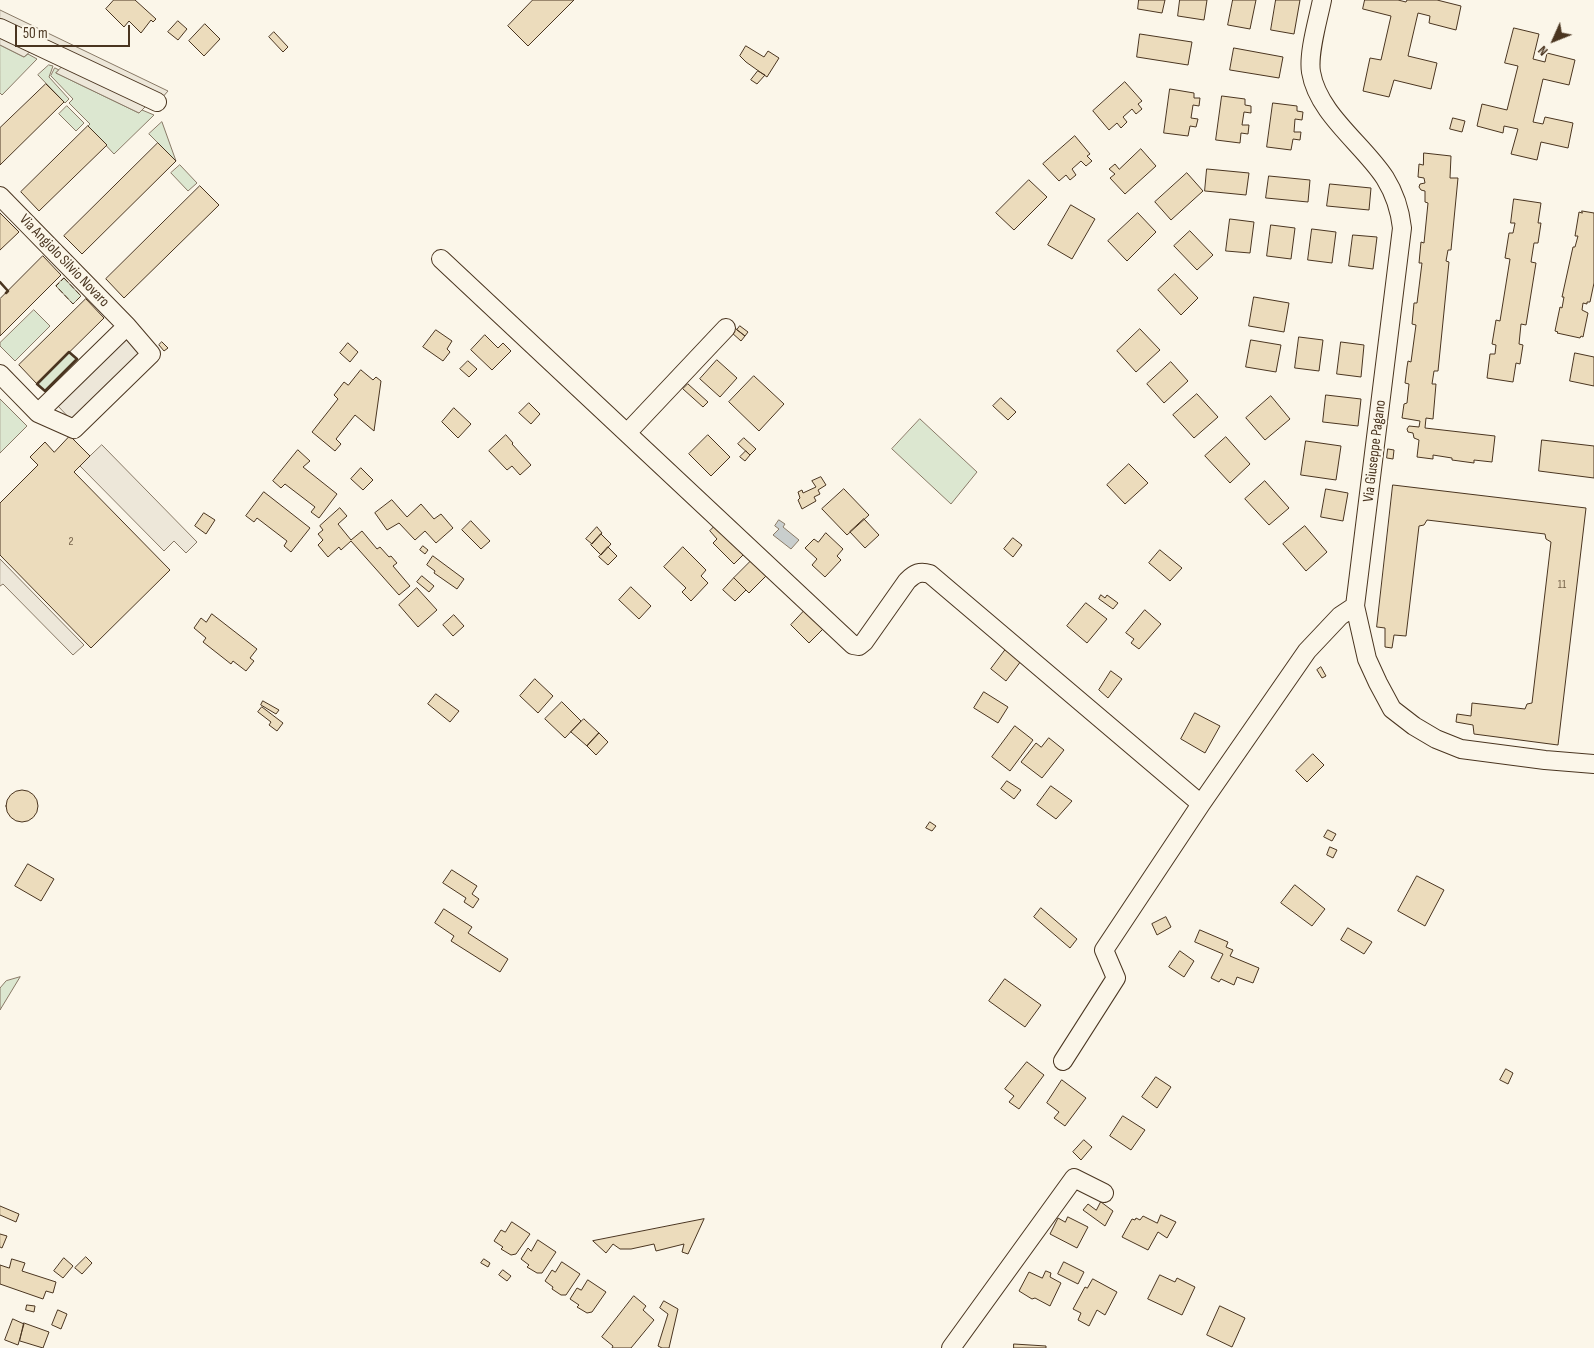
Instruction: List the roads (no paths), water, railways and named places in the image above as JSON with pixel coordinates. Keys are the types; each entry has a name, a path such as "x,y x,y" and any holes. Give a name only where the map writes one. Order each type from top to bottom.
{"street":[{"name":"Via Giuseppe Pagano","path":"1322,0 1311,59 1311,71 1314,81 1325,104 1384,177 1394,194 1400,212 1402,228 1355,606 1367,659 1392,710 1436,739 1461,749 1545,760 1594,764"},
{"path":"0,28 157,102"},
{"name":"Via Angiolo Silvio Novaro","path":"0,196 128,326 151,354 74,429 38,413"},
{"path":"441,259 853,645 859,646 864,642 914,574 922,571 930,574 1201,804"},
{"path":"0,374 38,413 128,326"},
{"path":"627,433 726,328"},
{"path":"1063,1061 1116,978 1104,950 1201,804 1307,651 1340,616 1355,606"},
{"path":"951,1348 1074,1178 1104,1193"}]}
